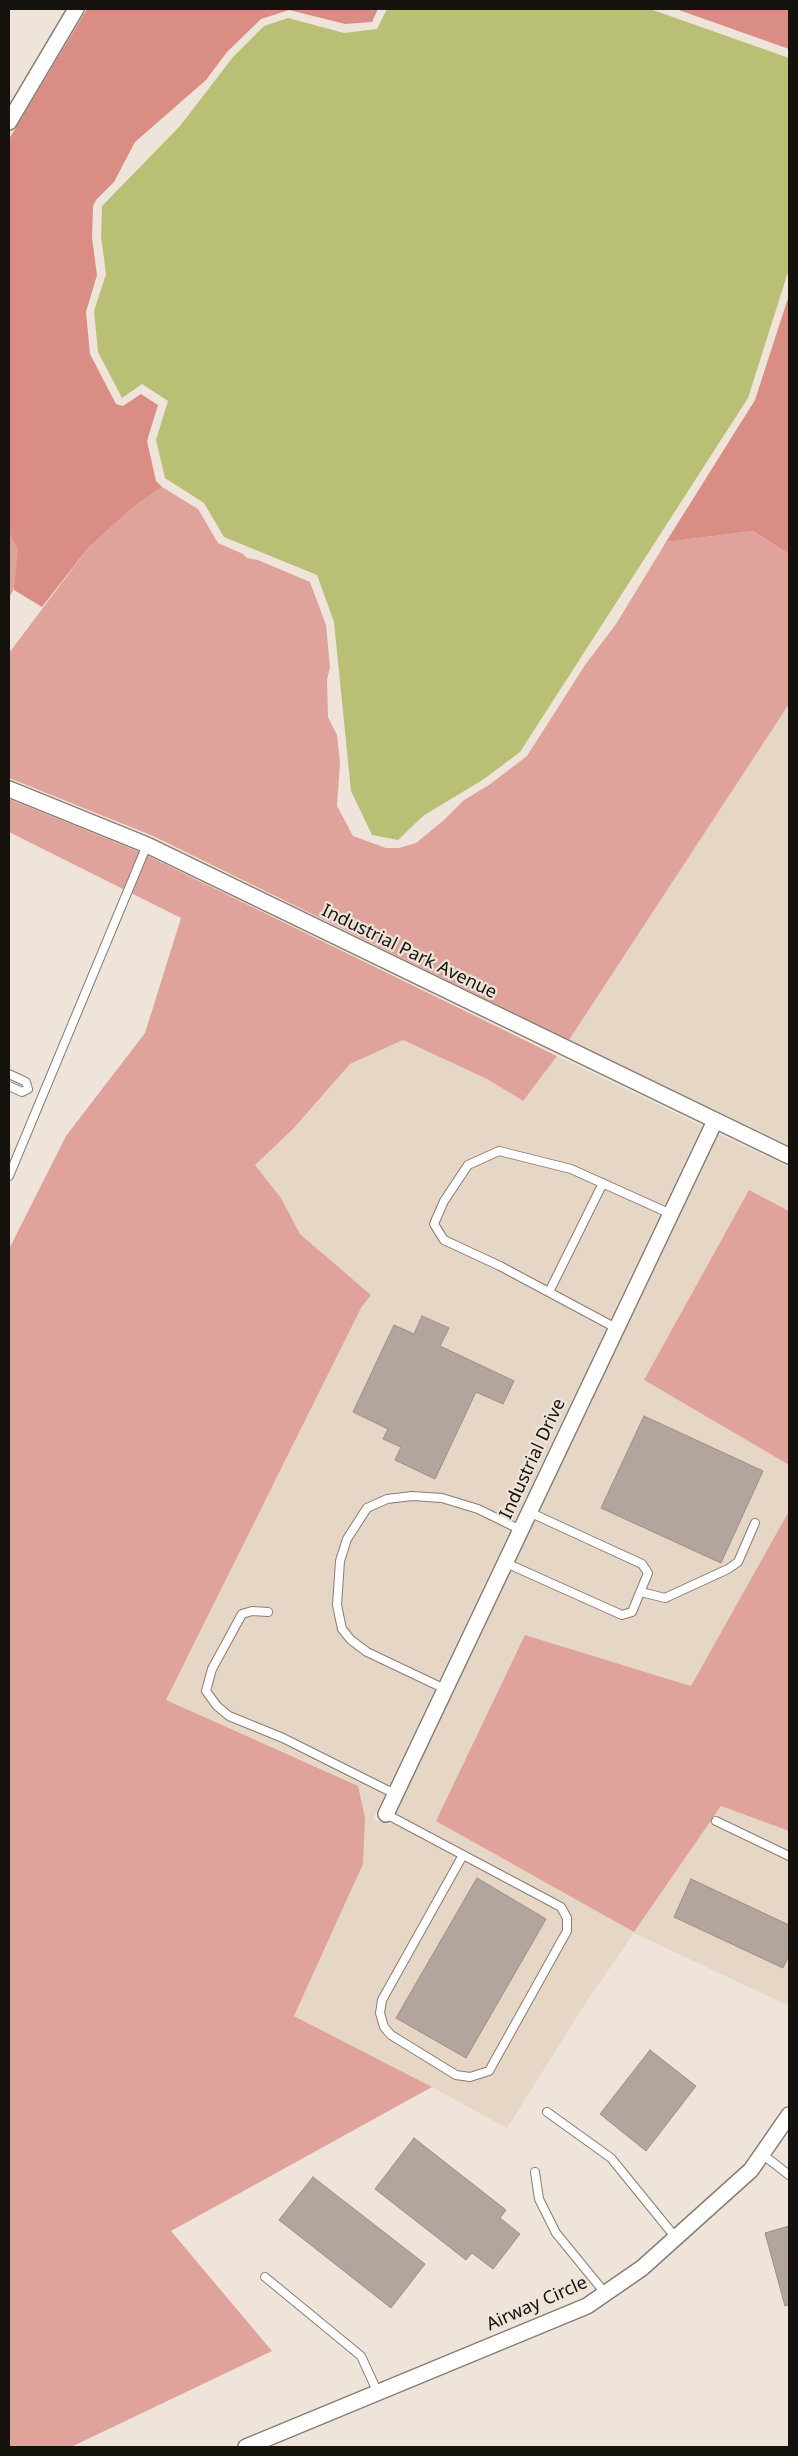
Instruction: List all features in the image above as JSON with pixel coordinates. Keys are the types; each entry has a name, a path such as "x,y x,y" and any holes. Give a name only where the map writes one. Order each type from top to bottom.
{"street":[{"path":"9,122 76,9"},
{"name":"Industrial Park Avenue","path":"9,788 147,845 789,1156"},
{"name":"Industrial Drive","path":"386,1814 715,1121"},
{"name":"Airway Circle","path":"246,2447 587,2306 642,2268 751,2170 789,2115"}],"lane":[{"path":"9,1176 147,845"},
{"path":"9,1074 26,1082 28,1089"},
{"path":"9,1086 22,1092 28,1089 42,1095"},
{"path":"616,1328 500,1266 444,1240 434,1224 444,1201 468,1165 499,1150 572,1169 671,1214"},
{"path":"549,1292 602,1183"},
{"path":"445,1689 367,1652 351,1640 342,1628 337,1605 340,1560 347,1539 366,1508 386,1498 412,1496 442,1498 478,1509 521,1530"},
{"path":"506,1563 622,1614 632,1612 648,1573 642,1564 529,1512"},
{"path":"640,1592 665,1598 728,1569 738,1562 755,1523"},
{"path":"268,1612 252,1611 242,1614 212,1669 206,1691 217,1706 229,1716 283,1738 395,1794"},
{"path":"386,1814 561,1907 568,1924 567,1931 489,2070 470,2076 456,2075 391,2035 384,2027 380,2013 382,2000 463,1855"},
{"path":"716,1821 789,1856"},
{"path":"547,2112 611,2158 676,2238"},
{"path":"762,2154 789,2175"},
{"path":"535,2172 539,2199 556,2233 605,2293"},
{"path":"265,2277 361,2356 378,2392"}],"shaded area":[{"path":"87,9 378,9 372,22 345,24 289,10 261,19 227,52 206,80 135,142 114,182 96,200 93,206 92,238 97,275 86,312 90,354 116,404 123,406 141,394 158,405 147,441 156,481 162,487 132,508 88,548 42,607 14,590 18,549 9,533 9,139"},
{"path":"387,9 650,9 789,58 789,269 748,398 520,752 484,779 423,816 398,840 372,835 351,791 334,622 317,575 224,537 204,503 165,478 156,440 168,401 142,384 122,398 98,352 94,311 106,274 101,236 102,206 180,126 233,57 264,26 288,18 344,33 377,29"},
{"path":"676,9 789,9 789,49"},
{"path":"789,295 789,554 753,531 666,542 755,400"},
{"path":"162,487 198,509 218,543 243,554 247,558 258,560 310,582 326,625 330,667 327,680 328,717 337,735 340,763 337,806 353,836 386,848 399,848 416,843 444,820 464,800 489,785 527,756 585,665 616,624 666,542 753,531 789,554 789,704 569,1040 153,836 9,778 9,653 88,548 132,508"},
{"path":"9,525 19,541 21,575 9,598"},
{"path":"789,704 789,1145 569,1040"},
{"path":"9,799 142,853 557,1056 523,1101 487,1079 403,1040 350,1064 293,1129 255,1165 281,1198 300,1234 371,1295 361,1308 166,1700 358,1786 365,1818 363,1864 294,2016 432,2087 171,2231 272,2351 71,2447 9,2447 9,1249 66,1136 145,1033 181,918 9,832"},
{"path":"403,1040 487,1079 522,1101 557,1056 702,1126 373,1819 390,1825 719,1134 789,1167 789,1211 749,1190 644,1380 789,1465 789,1511 691,1686 525,1635 634,1932 721,1806 789,1831 789,2006 634,1933 587,2001 507,2128 294,2016 363,1864 166,1700 361,1308 371,1295 300,1234 281,1198 255,1165 293,1129 350,1064"},
{"path":"749,1190 789,1211 789,1465 644,1380"},
{"path":"789,1511 789,1831 721,1806 634,1932 436,1821 525,1635 691,1686"}],"building":[{"path":"422,1316 449,1328 440,1346 514,1381 503,1404 476,1392 435,1479 395,1460 401,1447 383,1439 388,1429 353,1412 394,1325 414,1334"},
{"path":"644,1416 763,1471 721,1563 601,1508"},
{"path":"477,1878 546,1919 466,2058 396,2018"},
{"path":"691,1879 789,1925 789,1955 783,1968 674,1917"},
{"path":"650,2050 696,2086 646,2151 600,2114"},
{"path":"414,2138 506,2210 500,2218 520,2234 493,2269 472,2253 466,2260 375,2189"},
{"path":"313,2177 425,2264 391,2308 279,2220"},
{"path":"789,2226 789,2305 785,2306 765,2233"}]}
